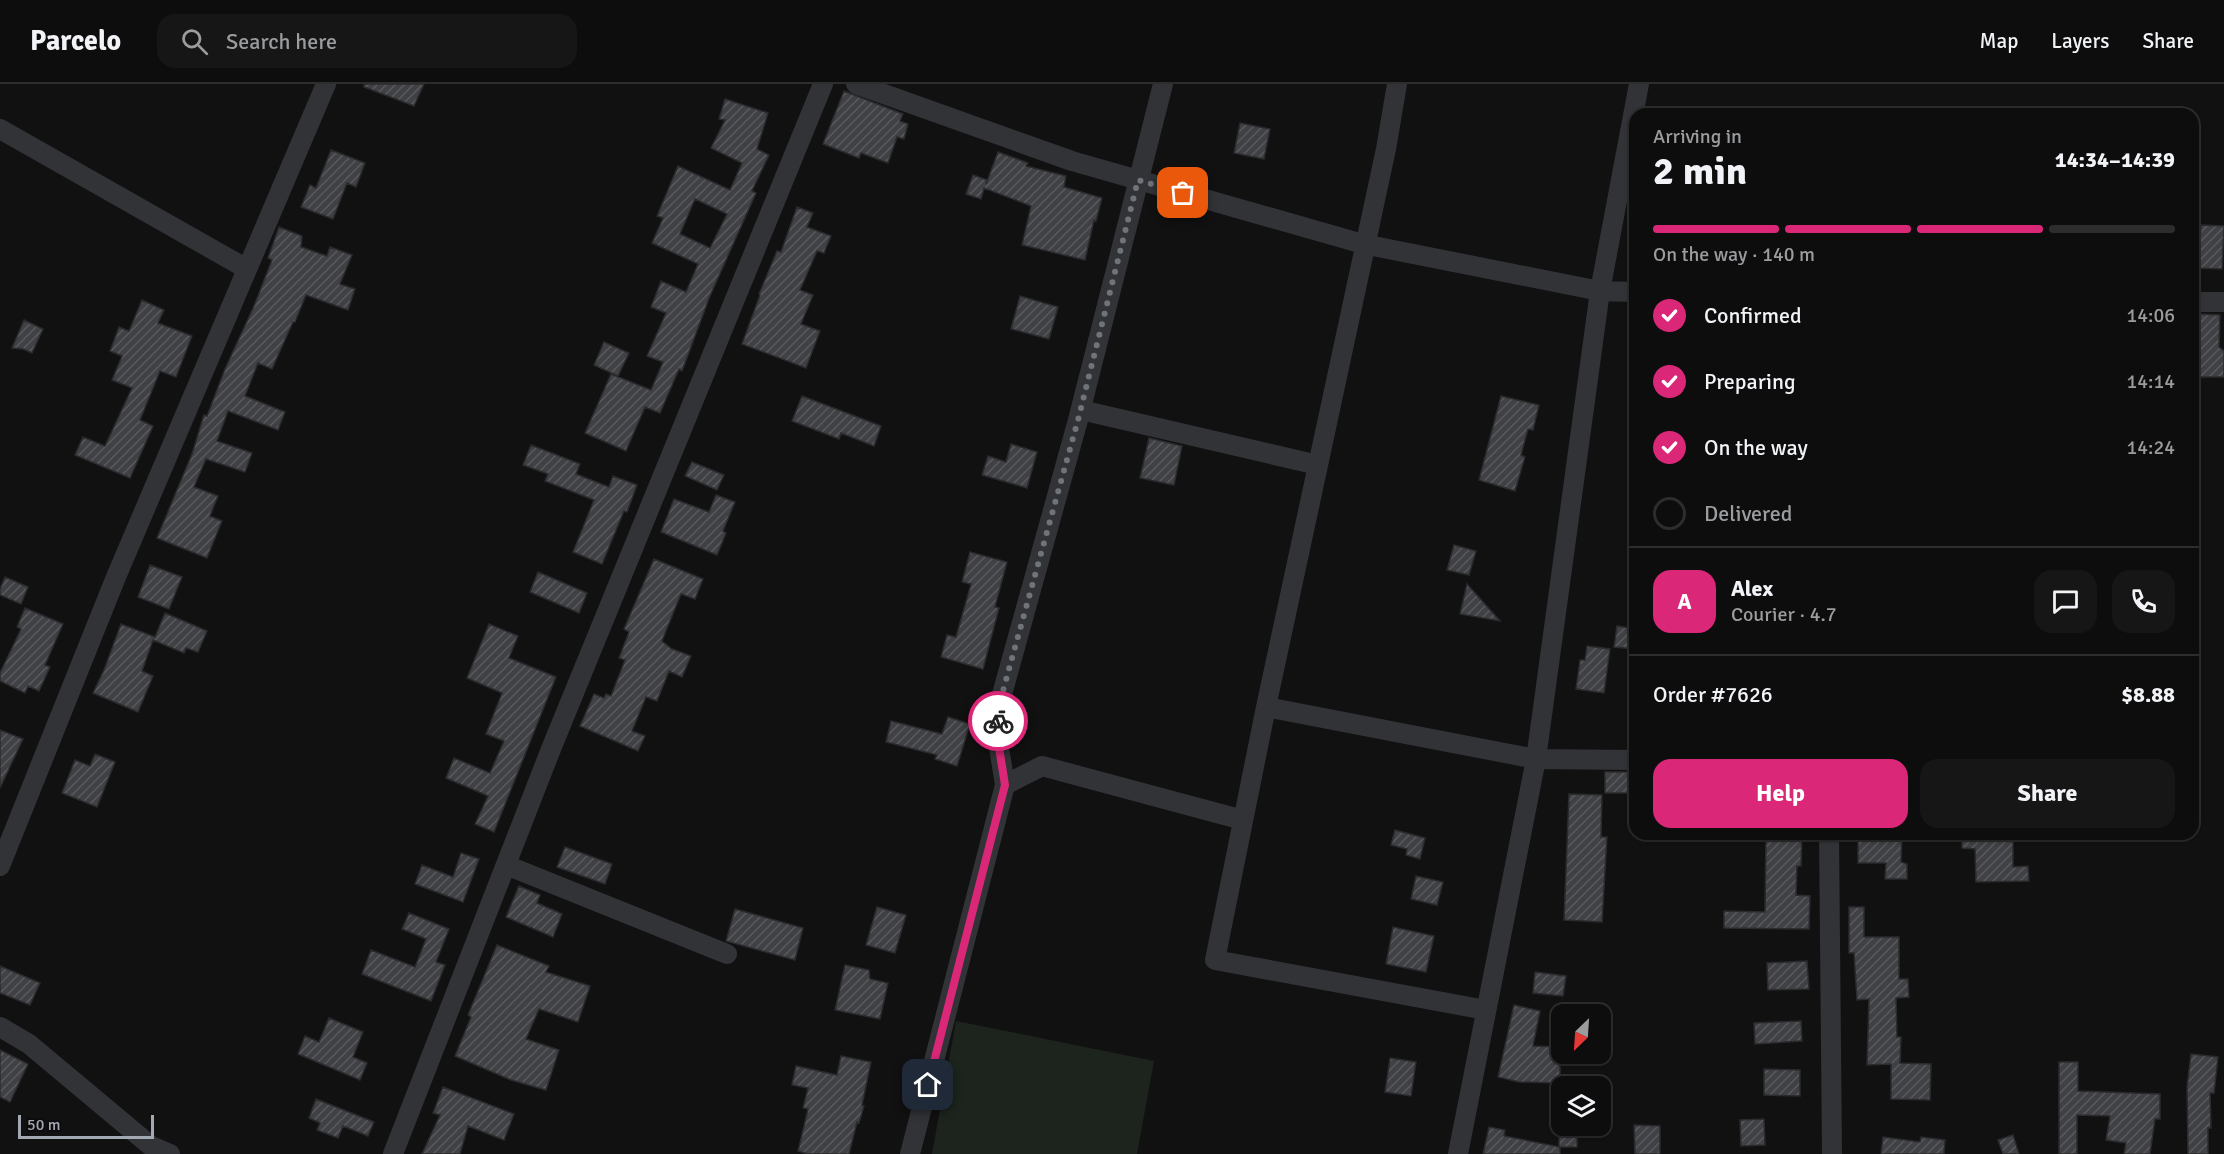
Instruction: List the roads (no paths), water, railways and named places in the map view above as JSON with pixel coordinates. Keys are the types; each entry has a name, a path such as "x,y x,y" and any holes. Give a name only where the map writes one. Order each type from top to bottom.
{"street":[{"path":"0,866 116,577 326,84"},
{"path":"393,1154 506,865 823,84"},
{"path":"856,84 1072,160 1365,245 1600,291 1629,292"},
{"path":"910,1154 1005,785 997,735 1001,698 1081,410 1163,84"},
{"path":"1397,84 1215,960 1486,1010"},
{"path":"1634,108 1639,84"},
{"path":"0,129 247,268"},
{"path":"1458,1154 1536,759 1600,291 1629,137"},
{"path":"2199,302 2224,302"},
{"path":"1081,410 1318,465"},
{"path":"1266,707 1536,759 1629,760"},
{"path":"1005,785 1042,766 1243,820"},
{"path":"1829,840 1833,1154"},
{"path":"506,865 726,954"},
{"path":"0,1027 29,1044 151,1146 170,1154"}]}
